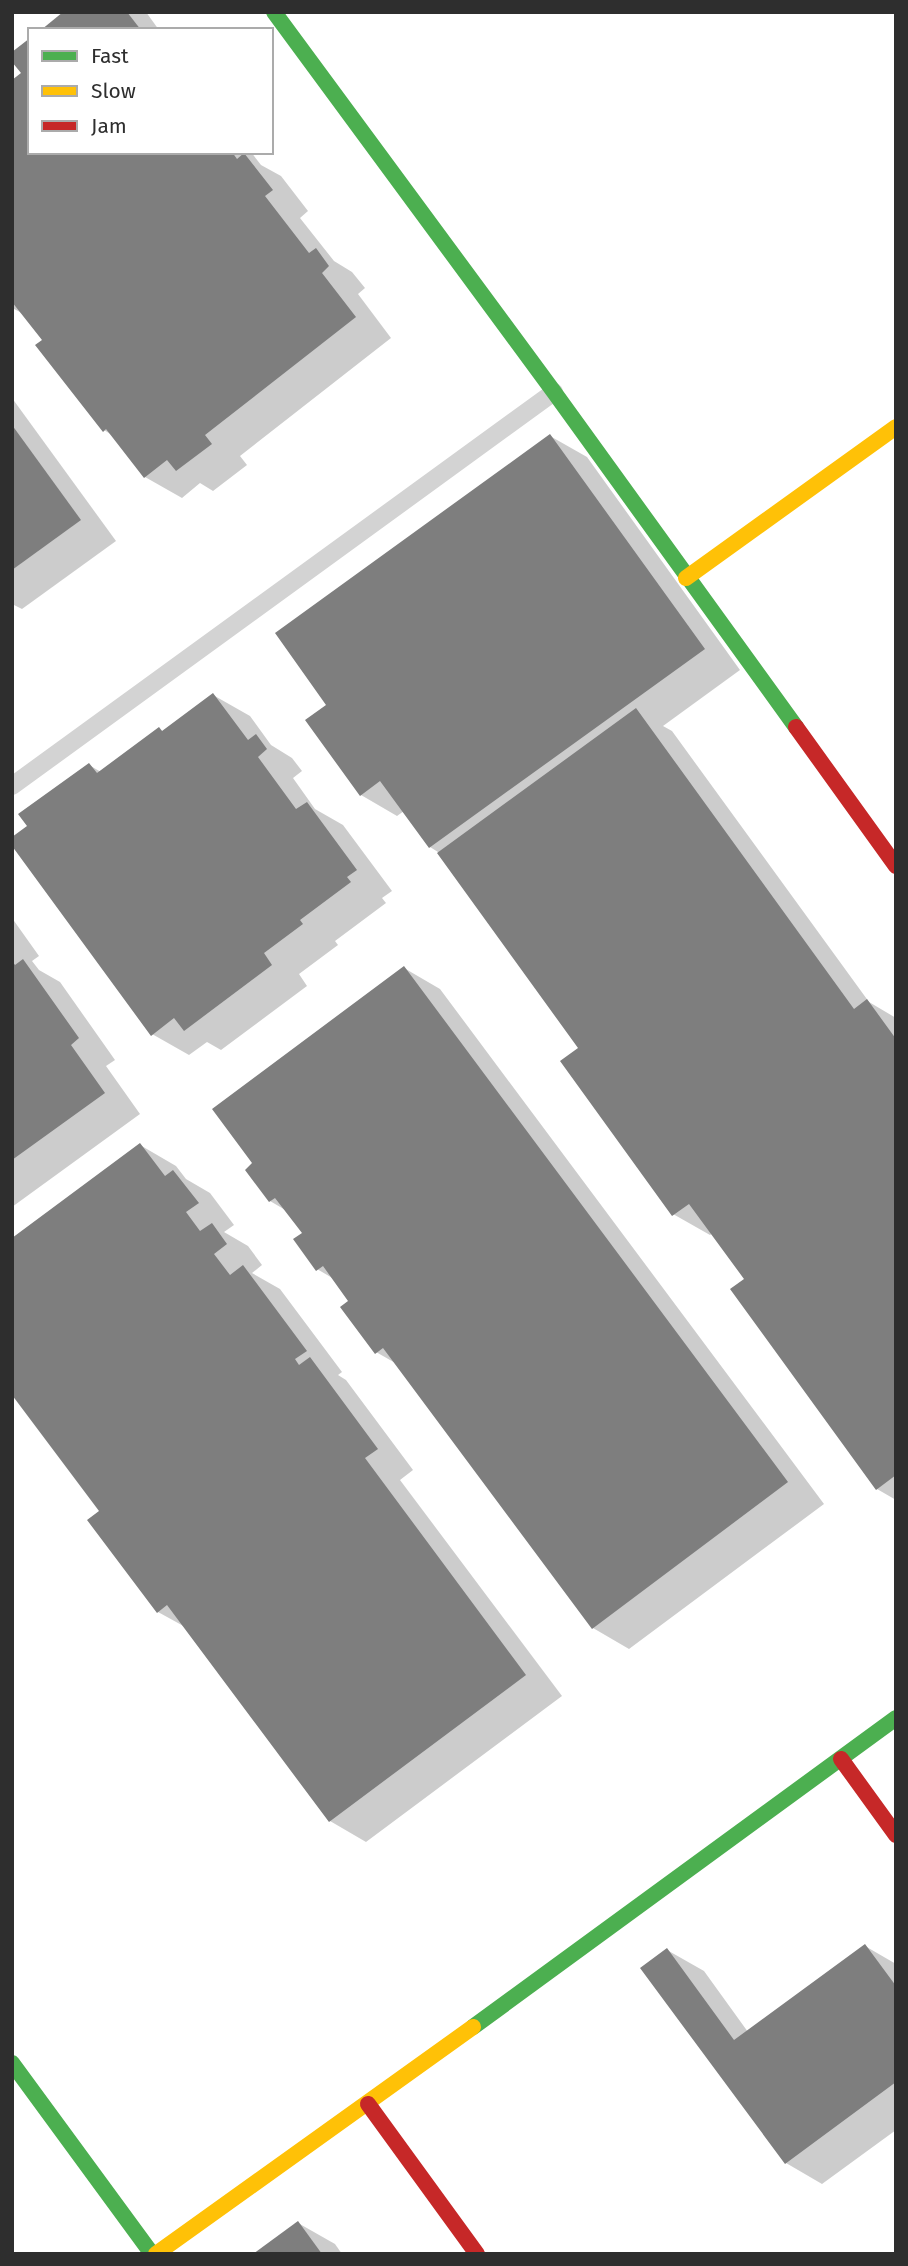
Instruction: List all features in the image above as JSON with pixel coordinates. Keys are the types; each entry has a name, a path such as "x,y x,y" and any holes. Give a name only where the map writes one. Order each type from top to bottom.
{"street":[{"path":"274,12 554,392 896,866"},
{"path":"686,578 896,426"},
{"path":"12,2063 154,2254 368,2104 896,1718"},
{"path":"841,1759 896,1835"},
{"path":"368,2104 477,2254"}],"lane":[{"path":"12,786 554,392"}],"building":[{"path":"63,12 127,12 139,28 43,28"},
{"path":"28,40 28,154 233,154 237,159 245,154 273,190 265,196 309,253 316,248 329,266 322,273 356,317 205,435 212,444 176,471 167,460 144,478 106,429 103,432 35,345 42,340 12,302 12,80 21,73 12,62 12,52"},
{"path":"12,425 81,520 12,570"},
{"path":"550,434 705,649 429,848 380,781 360,796 305,720 326,705 275,633"},
{"path":"213,693 248,740 256,734 267,749 258,757 296,809 307,802 357,870 347,877 351,882 300,920 303,924 264,953 272,965 184,1031 174,1018 151,1036 12,846 12,837 27,826 18,814 89,763 97,773 159,727 162,731"},
{"path":"636,708 854,1009 867,999 896,1039 896,1475 876,1490 730,1289 744,1279 689,1204 672,1216 560,1061 578,1048 437,853"},
{"path":"23,959 79,1038 71,1045 105,1093 12,1160 12,961 15,965"},
{"path":"404,966 788,1482 592,1629 383,1348 375,1354 340,1307 348,1301 323,1266 316,1271 293,1239 302,1233 275,1198 269,1202 245,1170 252,1163 212,1109"},
{"path":"140,1143 165,1176 173,1170 199,1203 186,1212 200,1231 212,1223 227,1244 214,1254 230,1275 243,1265 307,1351 295,1359 299,1365 310,1357 378,1449 365,1458 526,1675 329,1822 167,1605 157,1613 87,1520 99,1511 12,1395 12,1238"},
{"path":"865,1944 896,1986 896,2082 785,2164 640,1968 667,1948 734,2040"},
{"path":"298,2221 322,2254 253,2254"}],"traffic: fast":[{"path":"274,12 796,727"},
{"path":"473,2027 896,1718"},
{"path":"12,2063 152,2254"}],"traffic: slow":[{"path":"686,578 896,427"},
{"path":"156,2254 473,2027"}],"traffic: jam":[{"path":"796,727 896,866"},
{"path":"841,1759 896,1835"},
{"path":"368,2104 477,2254"}]}
